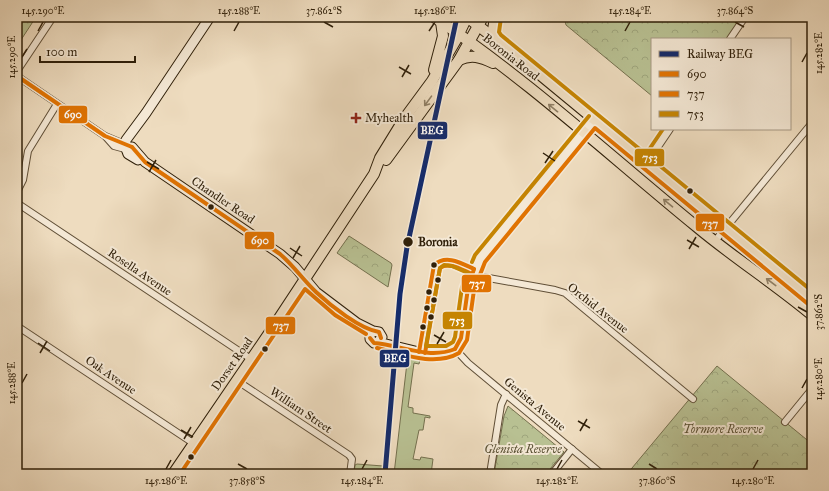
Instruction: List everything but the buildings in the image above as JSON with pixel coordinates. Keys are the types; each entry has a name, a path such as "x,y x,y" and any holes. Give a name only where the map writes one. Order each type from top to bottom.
{"main road":[{"path":"127,147 136,128 210,17"},
{"name":"Boronia Road","path":"467,17 481,21 495,38 808,296"},
{"name":"Dorset Road","path":"378,169 380,158 404,119 432,81 467,17"},
{"path":"495,17 493,30 495,38"},
{"path":"432,81 443,36 438,19"},
{"name":"Boronia Road","path":"438,19 470,41 510,72 715,241 812,315"},
{"name":"Dorset Road","path":"175,473 193,443 378,169 385,162 459,60 481,21"},
{"path":"459,60 466,56 479,58 510,72"},
{"path":"455,349 460,338 468,288 472,275 486,251 594,120"},
{"name":"Chandler Road","path":"127,147 145,162 263,241 295,267 304,280 316,292 371,334 372,342 380,340 408,350 440,353 455,349"}],"street":[{"path":"17,71 53,17"},
{"path":"731,38 745,17"},
{"name":"Chandler Road","path":"17,76 105,136 114,146 127,147"},
{"path":"17,192 23,180 28,150 57,104"},
{"path":"715,241 812,123"},
{"path":"647,163 669,130"},
{"name":"Rosella Avenue","path":"17,203 251,359"},
{"name":"Orchid Avenue","path":"472,275 555,290 565,294 693,399"},
{"path":"808,296 812,284"},
{"name":"Oak Avenue","path":"17,326 193,443"},
{"name":"Genista Avenue","path":"455,349 468,363 602,474"},
{"name":"William Street","path":"236,380 352,459 350,474"},
{"path":"784,422 812,389"},
{"path":"490,474 501,405 506,394"},
{"path":"552,474 572,449"},
{"path":"17,471 21,474"}],"green space":[{"path":"17,17 36,17 17,46"},
{"path":"564,17 745,17 731,38 651,38 651,95 566,25"},
{"path":"349,236 391,263 392,265 388,287 337,253"},
{"path":"408,354 431,358 431,360 420,359 419,364 414,363 408,407 413,408 413,413 430,416 430,418 425,417 423,430 419,430 413,459 420,460 421,457 433,459 431,474 394,474"},
{"name":"Tormore Reserve","path":"717,366 812,444 812,474 627,474"},
{"name":"Glenista Reserve","path":"508,406 564,452 546,474 494,474 504,416"},
{"path":"355,465 383,466 383,474 354,474"}],"rail line":[{"name":"BEG","path":"385,474 400,294 407,247 457,17"}],"transit line":[{"name":"753","path":"501,18 499,32 501,35 812,291"},
{"name":"690","path":"17,76 105,136 132,147"},
{"name":"753","path":"472,262 475,255 589,116"},
{"name":"737","path":"377,348 408,356 429,359 440,359 459,353 467,340 474,290 485,262 595,128 808,304"},
{"name":"753","path":"642,160 662,130"},
{"name":"690","path":"132,147 145,162 280,254 311,287 330,304 355,322 371,330 379,332 381,338"},
{"name":"690","path":"419,352 434,265 443,260 449,260 459,262 474,269"},
{"name":"753","path":"444,265 452,266 468,273 462,287 455,337 453,342 446,346 426,346 440,268 444,265"},
{"name":"737","path":"425,353 440,268 447,265 460,268 472,274"},
{"name":"690","path":"455,349 461,338 468,288 474,269"},
{"name":"737","path":"180,474 305,289 335,315 366,334"},
{"name":"690","path":"370,338 374,343 414,351 435,353 455,349"}],"place":[{"name":"Myhealth","path":"356,118"},
{"name":"Boronia","path":"408,242"}]}
